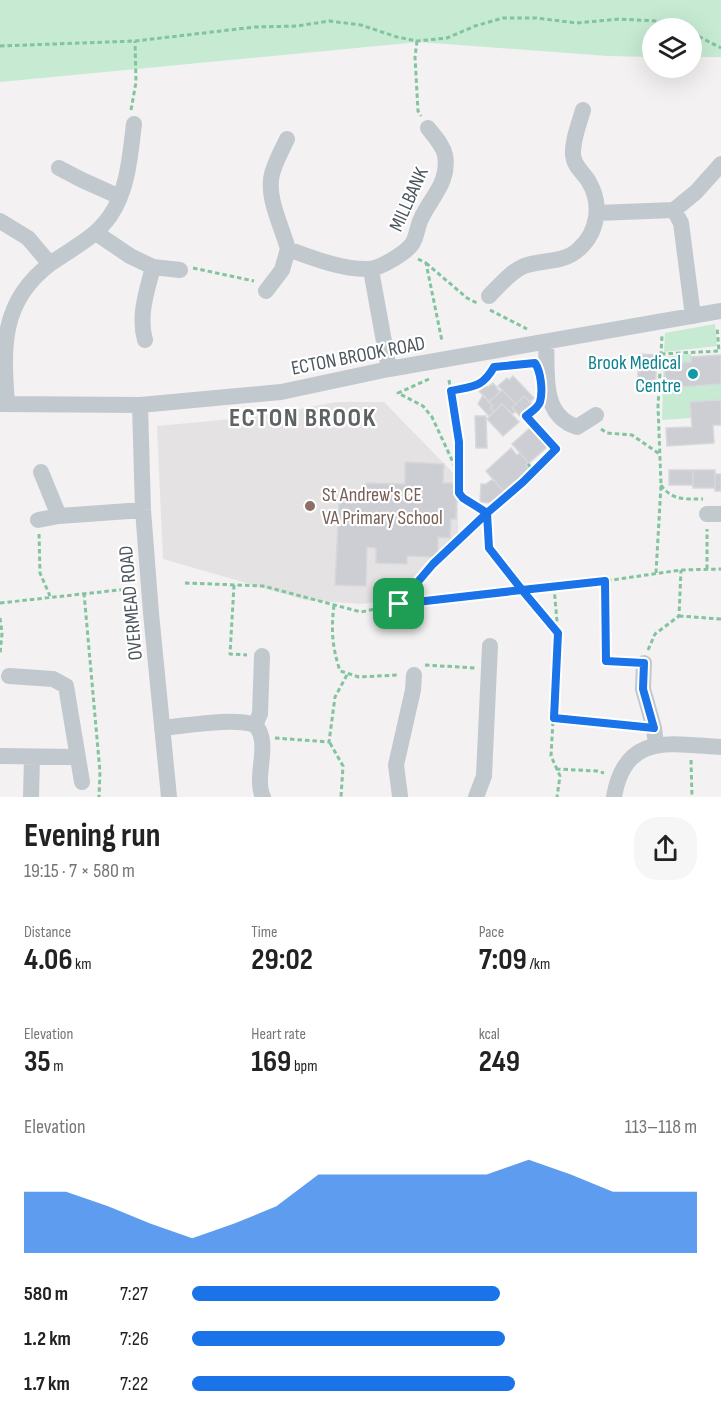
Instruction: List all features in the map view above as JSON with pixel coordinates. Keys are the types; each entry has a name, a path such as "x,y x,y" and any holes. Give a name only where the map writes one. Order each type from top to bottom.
{"street":[{"path":"489,296 521,267 558,260 578,250 591,233 597,213 594,191 589,181 577,168 573,154 583,111"},
{"path":"3,404 3,334 12,312 33,279 50,264 96,233 112,214 128,170 134,124"},
{"name":"MILLBANK","path":"370,270 401,255 411,246 425,211 436,196 444,175 445,156 442,147 428,128"},
{"path":"266,291 282,270 288,249 273,199 271,182 275,166 287,139"},
{"path":"597,213 674,210 696,192 721,164"},
{"path":"59,168 120,197"},
{"path":"674,210 681,223 693,316"},
{"path":"0,220 28,238 50,264"},
{"path":"96,233 130,256 153,267 180,270"},
{"path":"288,249 315,259 370,270 389,369"},
{"path":"145,340 142,330 143,313 153,267"},
{"name":"ECTON BROOK ROAD","path":"3,404 140,405 281,392 389,369 719,311"},
{"path":"546,342 549,401 553,410 568,424 577,427 587,415"},
{"name":"OVERMEAD ROAD","path":"140,405 143,510 168,797"},
{"path":"41,472 59,516"},
{"path":"38,520 59,516 143,510"},
{"path":"476,797 484,776 490,646"},
{"path":"262,656 259,731 260,787 263,797"},
{"path":"644,663 643,689 654,728 656,745"},
{"path":"411,797 399,797 396,765 413,690 414,675"},
{"path":"9,676 54,679 66,686 82,782"},
{"path":"162,728 241,722 259,731"},
{"path":"614,797 617,778 636,753 656,745 721,747"},
{"path":"0,756 77,757"},
{"path":"31,797 32,757"}],"path":[{"path":"0,46 135,41 329,21 361,25 417,41 447,38 475,26 503,18 536,18 577,23 619,19 642,20"},
{"path":"702,38 721,48"},
{"path":"134,124 129,123 136,82 135,41"},
{"path":"417,41 415,57 418,111 428,128"},
{"path":"401,255 426,263 442,341"},
{"path":"180,270 188,267 254,281 266,291"},
{"path":"661,354 711,350 720,352 719,311"},
{"path":"656,573 661,455 658,406 662,332 660,321"},
{"path":"711,350 711,356"},
{"path":"511,364 532,362 537,365"},
{"path":"486,368 501,366"},
{"path":"451,391 480,385 494,367"},
{"path":"442,376 451,374"},
{"path":"431,378 398,393 423,406 432,417 458,473"},
{"path":"449,380 459,442 459,493 487,513"},
{"path":"399,604 433,564 556,449 546,441 526,416 540,401"},
{"path":"587,415 607,433 632,435 661,455"},
{"path":"528,464 534,471"},
{"path":"487,513 489,548 558,633"},
{"path":"38,520 40,573 50,596"},
{"path":"184,583 263,586 361,612 399,604 605,581 681,570 721,569"},
{"path":"679,616 681,570"},
{"path":"605,581 606,661 644,663 655,634 679,616 721,620"},
{"path":"234,585 230,654 262,656"},
{"path":"554,587 558,633 551,756 560,776 557,797"},
{"path":"0,603 128,589"},
{"path":"84,593 100,772 99,797"},
{"path":"334,605 333,650 340,671 358,677 414,675 422,665 489,669"},
{"path":"0,618 2,633 0,654"},
{"path":"341,797 344,766 329,742 335,697 348,673"},
{"path":"554,718 654,728"},
{"path":"259,731 329,742"},
{"path":"691,745 692,797"},
{"path":"556,769 597,771 617,778"}],"shaded area":[{"name":"St Andrew's CE VA Primary School","path":"336,402 384,402 458,478 458,535 444,560 400,599 362,604 305,600 163,559 157,426 263,416"}],"green space":[{"path":"0,0 721,0 721,57 702,57 702,18 642,18 642,57 419,42 0,82"},
{"path":"715,324 717,346 664,352 665,333"},
{"path":"691,354 691,362 666,388 721,384 721,400 691,418 662,420 664,357"}],"building":[{"path":"639,354 657,355 655,392 637,391"},
{"name":"Brook Medical Centre","path":"721,355 721,384 666,388 664,364 691,362 691,357"},
{"path":"513,376 534,398 530,402 524,396 516,404 498,386"},
{"path":"493,383 500,392 489,402 479,391"},
{"path":"502,390 516,404 512,408 516,411 512,414 502,404 494,412 490,408 493,406 489,402"},
{"path":"483,395 493,406 490,408 494,412 489,416 478,404"},
{"path":"524,396 532,404 520,416 512,408"},
{"path":"721,400 721,425 713,425 714,443 667,446 666,428 692,427 690,402"},
{"path":"502,404 519,422 503,436 487,419"},
{"path":"475,416 486,416 487,448 476,448"},
{"path":"531,427 548,446 529,463 512,444"},
{"path":"511,448 517,455 520,453 529,463 526,465 530,470 504,492 486,471"},
{"path":"405,462 444,464 443,483 457,483 456,519 451,519 450,538 438,537 438,557 407,556 407,564 376,563 376,548 367,547 366,586 335,585 339,502 354,503 354,491 365,492 366,483 405,484"},
{"path":"669,470 693,470 693,485 669,485"},
{"path":"693,470 715,470 715,488 693,488"},
{"path":"715,474 721,474 721,491 715,491"},
{"path":"493,479 504,492 492,503 480,502 481,484 486,484"}],"place":[{"name":"Brook Medical Centre","path":"693,374"},
{"name":"St Andrew's CE VA Primary School","path":"310,506"}],"district":[{"name":"ECTON BROOK","path":"303,417"}],"route":[{"path":"399,604 433,564 487,513 459,493 459,442 451,391 480,385 494,367 535,363 540,374 540,401 526,416 556,449 487,513 489,548 522,590 605,581 606,661 644,663 643,689 654,728 554,718 558,633 522,590 399,604"}]}
